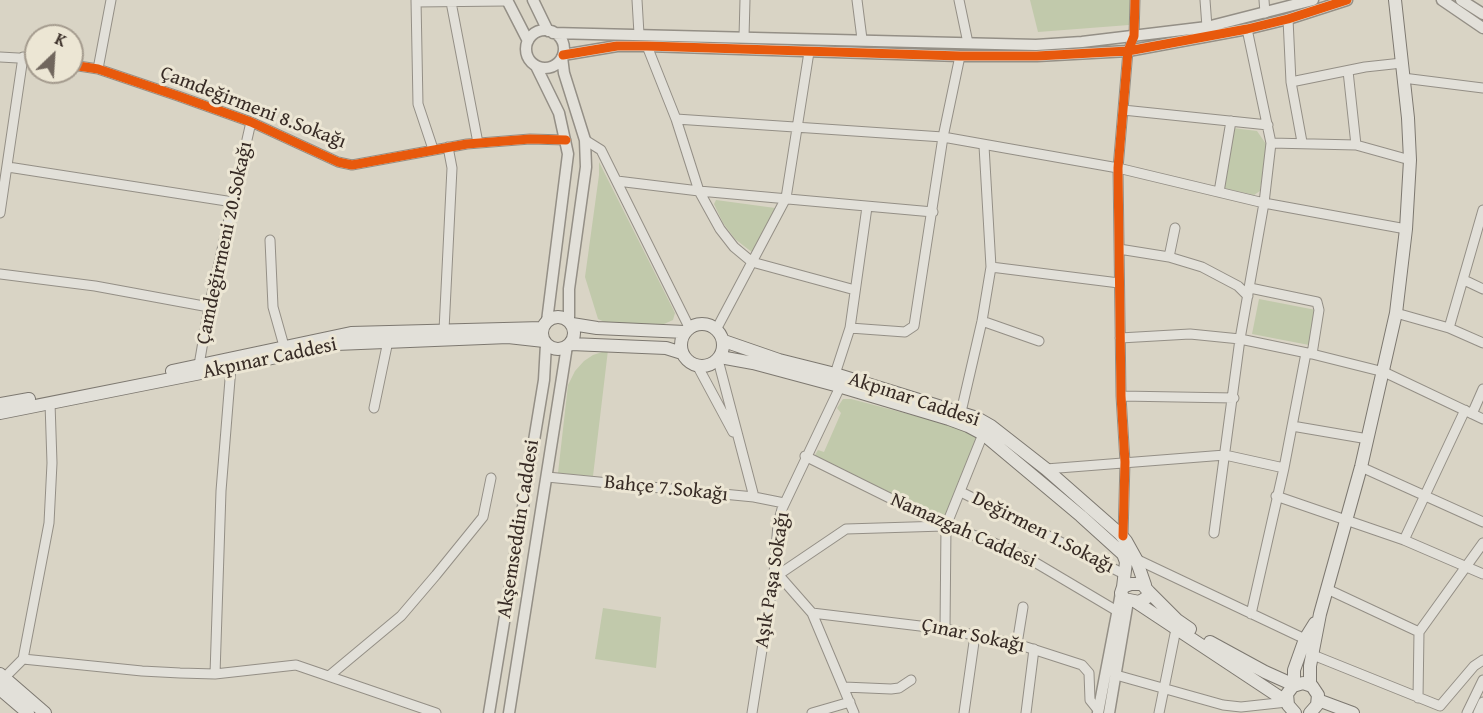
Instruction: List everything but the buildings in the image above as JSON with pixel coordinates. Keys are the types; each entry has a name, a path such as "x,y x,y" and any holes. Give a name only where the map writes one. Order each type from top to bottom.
{"main road":[{"path":"1310,685 1320,614 1361,467 1396,313 1406,229 1410,160 1408,118 1395,0"},
{"path":"682,352 666,348 569,345 559,349 545,334 560,316 571,322 597,328 687,329 703,323 717,328 724,340 723,352 719,359 708,365 697,365 686,358 681,345 687,329"},
{"path":"569,345 575,332 571,322"},
{"name":"Akpınar Caddesi","path":"0,404 116,383 351,333 444,330 545,334"},
{"name":"Akpınar Caddesi","path":"0,413 336,344 545,334"},
{"name":"Akpınar Caddesi","path":"724,340 779,360 835,374 961,412 991,426 1046,469 1123,536 1136,559 1147,589 1177,620 1264,672 1294,685"},
{"name":"Akpınar Caddesi","path":"719,359 753,363 968,426 1021,465 1115,546 1126,562 1124,574 1127,596"},
{"path":"1136,583 1147,589 1146,598 1127,596 1136,583"},
{"path":"1127,596 1291,709"},
{"path":"1291,709 1287,694 1294,685 1294,670 1305,639 1320,614"},
{"path":"1,681 28,713"},
{"path":"1,681 45,713"},
{"path":"1294,685 1303,683 1316,690 1318,700 1314,710 1310,713"},
{"path":"1318,700 1353,713"}],"street":[{"path":"98,69 111,0"},
{"path":"533,0 551,32 562,42 564,73 585,140 586,167 569,289 571,322"},
{"path":"637,0 639,34"},
{"path":"744,37 745,0"},
{"path":"856,0 862,39"},
{"path":"960,0 968,43"},
{"path":"1123,536 1125,462 1121,396 1118,168 1128,51 1134,36 1135,0"},
{"path":"1205,0 1207,27"},
{"path":"1264,0 1265,13"},
{"path":"528,41 534,34 551,32 1036,45 1207,27 1313,0"},
{"path":"433,149 418,104 416,1 507,1 528,41 527,55 536,66 551,67 562,56 617,46 960,56 1037,56 1128,51 1248,29 1347,0"},
{"path":"1442,0 1483,28"},
{"path":"1461,0 1483,14"},
{"path":"452,2 478,143"},
{"path":"1288,19 1291,82 1302,142"},
{"path":"1214,532 1234,398 1240,339 1264,203 1271,143 1248,29"},
{"path":"647,46 699,191 720,229 734,247 752,262 855,290"},
{"path":"717,328 786,198 809,52"},
{"path":"850,328 905,332 914,326 943,138 960,56"},
{"path":"0,57 23,57 0,213"},
{"path":"1291,82 1402,63"},
{"name":"Akşemseddin Caddesi","path":"489,713 544,380 545,334 568,154 559,114 536,66"},
{"name":"Çamdeğirmeni 8.Sokağı","path":"84,67 98,69 251,122 339,162 352,165 433,149 478,143 530,139 566,140"},
{"path":"1348,71 1356,145"},
{"path":"1403,78 1483,88"},
{"path":"1123,110 1268,125"},
{"path":"675,119 943,138 1118,168 1264,203 1406,229"},
{"path":"1219,192 1231,121"},
{"name":"Çamdeğirmeni 20.Sokağı","path":"199,365 209,307 251,122"},
{"path":"585,140 601,150 687,329"},
{"path":"1271,143 1356,145 1410,160"},
{"path":"961,412 982,321 991,267 984,146"},
{"path":"444,330 452,168 448,147"},
{"path":"8,167 233,202"},
{"path":"617,181 699,191 933,212"},
{"path":"835,374 850,328 867,207"},
{"path":"1449,328 1483,210"},
{"path":"1169,257 1176,228"},
{"path":"270,240 273,307 284,346"},
{"path":"1119,249 1169,257 1202,267 1249,292 1317,302 1319,310 1251,614"},
{"path":"991,267 1119,283"},
{"path":"0,274 95,286 209,307"},
{"path":"1464,280 1483,289"},
{"path":"1396,313 1449,328 1483,343"},
{"path":"982,321 1038,341"},
{"path":"1120,338 1190,334 1240,339 1309,354 1384,372 1483,419"},
{"path":"374,408 388,341"},
{"name":"Akşemseddin Caddesi","path":"509,713 569,345"},
{"path":"719,359 754,497"},
{"path":"697,365 740,445"},
{"path":"215,674 221,491 231,367"},
{"name":"Aşık Paşa Sokağı","path":"752,713 776,573 778,524 784,503 840,387"},
{"path":"1404,540 1468,412 1483,389"},
{"path":"1121,396 1234,398"},
{"path":"1,681 23,658 49,523 52,463 50,403"},
{"path":"1292,426 1368,439"},
{"path":"945,628 946,526 983,435"},
{"path":"1046,469 1225,455 1284,468"},
{"name":"Namazgah Caddesi","path":"806,456 946,526 985,539 1026,557 1117,611"},
{"path":"1361,467 1483,522"},
{"name":"Bahçe 7.Sokağı","path":"548,477 754,497 784,503"},
{"path":"329,676 401,616 483,517 491,478"},
{"name":"Değirmen 1.Sokağı","path":"961,492 1124,574"},
{"path":"1276,496 1404,540 1483,574"},
{"path":"854,713 812,613 776,573 846,529 946,526"},
{"path":"1418,698 1419,632 1483,543"},
{"path":"1136,559 1305,639"},
{"path":"1327,589 1419,632"},
{"path":"1102,712 1117,611 1127,596"},
{"path":"1102,712 1116,675 1127,596"},
{"path":"1017,644 1023,607"},
{"name":"Çınar Sokağı","path":"812,613 945,628 1017,644 1082,665 1089,673 1090,700 1102,712"},
{"path":"1159,713 1176,629"},
{"path":"964,713 975,635"},
{"path":"1026,713 1034,649"},
{"path":"1313,655 1440,706 1474,666 1483,660"},
{"path":"23,658 142,671 215,674 296,665 436,713"},
{"path":"1116,675 1223,705 1291,709"},
{"path":"843,687 899,688 911,680"},
{"path":"1467,713 1483,680"},
{"path":"812,713 850,702"},
{"path":"1478,713 1483,702"},
{"path":"1212,713 1223,705"}],"green space":[{"path":"1030,0 1130,0 1129,25 1038,32"},
{"path":"1233,128 1257,131 1266,144 1260,191 1254,195 1224,188"},
{"path":"599,162 675,313 673,320 664,324 607,323 598,319 585,277"},
{"path":"716,200 775,208 753,253 735,239 723,223 714,204"},
{"path":"1259,299 1316,310 1309,345 1252,334"},
{"path":"608,350 593,476 558,473 568,385 575,371 584,361"},
{"path":"843,399 851,399 954,426 979,437 944,520 821,461 815,455 818,450 824,452 841,413 837,408"},
{"path":"603,608 661,617 656,668 595,659"}],"cycle path":[{"path":"1123,536 1125,462 1121,396 1118,168 1128,51 1134,36 1135,0"},
{"path":"563,55 617,46 960,56 1037,56 1128,51 1247,29 1288,19 1347,0"},
{"path":"84,67 98,69 251,122 338,162 352,165 467,144 530,139 566,140"}]}
